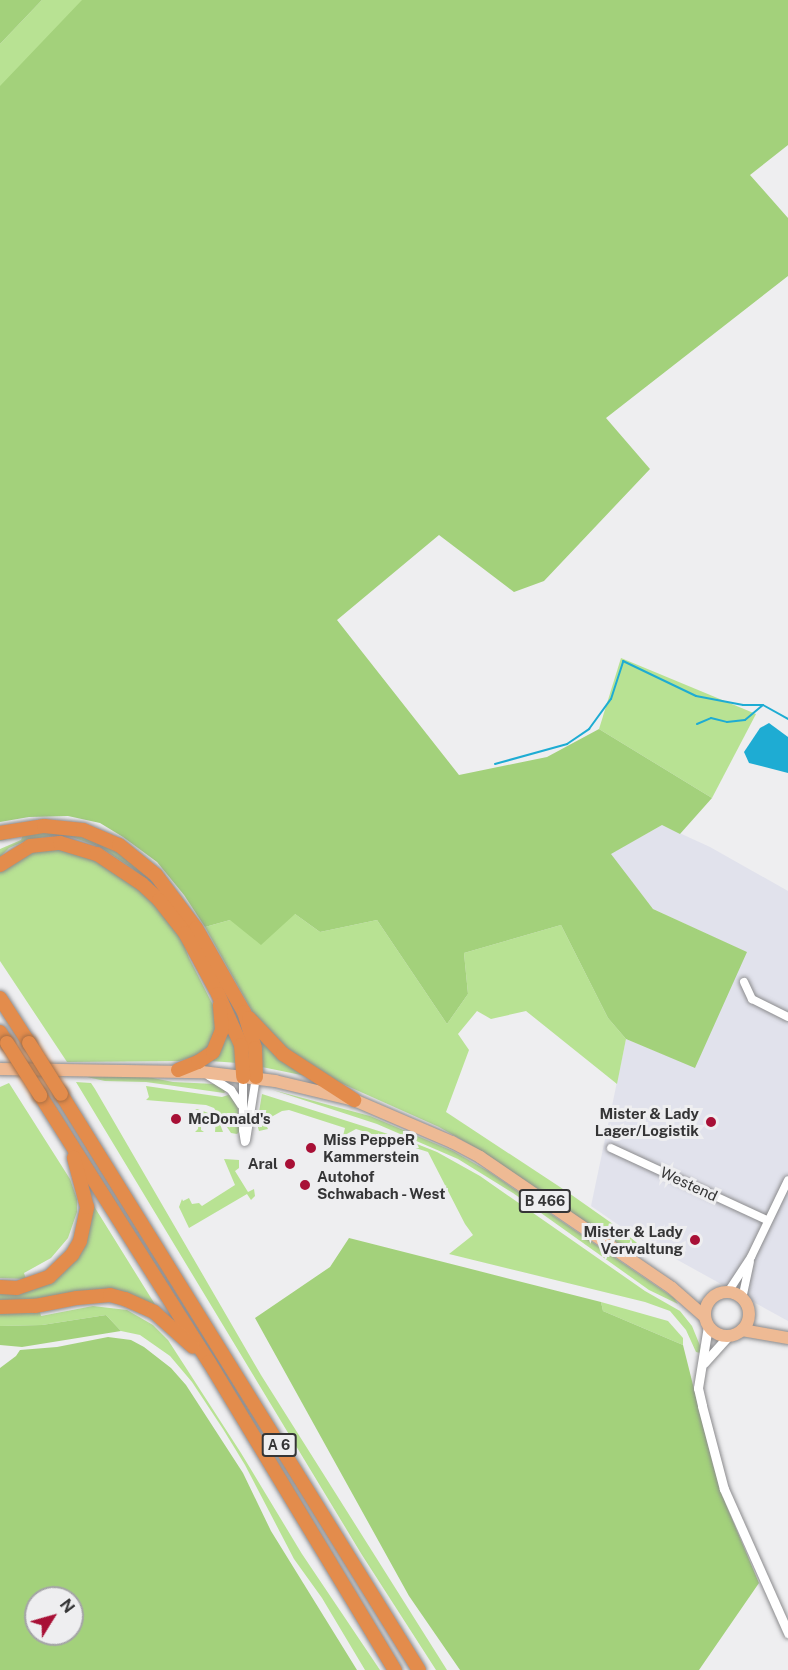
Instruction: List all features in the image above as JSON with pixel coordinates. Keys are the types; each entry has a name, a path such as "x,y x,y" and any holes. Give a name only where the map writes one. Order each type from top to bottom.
{"highway":[{"path":"0,833 44,826 64,826 101,836 136,857 156,875 184,910 244,1012 283,1054 354,1100"},
{"path":"0,865 20,850 47,842 79,846 113,862 142,884 173,916 218,994 238,1035 250,1077"},
{"path":"0,991 3,1002"},
{"path":"178,1070 207,1057 217,1045 222,1030 218,994"},
{"name":"A 6","path":"3,1002 419,1670"},
{"path":"244,1012 255,1048 250,1077"},
{"name":"A 6","path":"4,1037 208,1362 395,1670"},
{"path":"0,1287 17,1288 49,1277 72,1255 80,1241 87,1207 84,1187 67,1136"},
{"path":"0,1307 35,1306 96,1295 125,1299 154,1312 208,1362"}],"main road":[{"name":"B 466","path":"0,1069 202,1072 250,1077 354,1100 452,1142 480,1157 672,1288 707,1322"},
{"name":"B 466","path":"672,1288 696,1296 712,1298"},
{"path":"728,1292 742,1299 749,1314 766,1328 788,1338 742,1330 728,1336 717,1334 707,1322 708,1303 712,1298 728,1292"},
{"path":"742,1330 749,1314"}],"street":[{"path":"744,982 752,999 788,1017"},
{"path":"202,1072 231,1090 242,1108"},
{"path":"250,1077 245,1142 242,1108 250,1077"},
{"name":"Westend","path":"611,1148 767,1220"},
{"path":"728,1292 751,1257 788,1180"},
{"path":"742,1299 751,1257"},
{"path":"707,1322 698,1388 724,1489 788,1633"},
{"path":"702,1365 728,1336"}],"shaded area":[{"path":"662,825 710,847 788,891 788,1321 636,1237 591,1206 626,1039 695,1067 746,952 653,909 610,854"}],"green space":[{"path":"0,0 42,0 0,44"},
{"path":"42,0 84,0 0,88 0,44"},
{"path":"82,0 788,0 788,145 750,175 788,218 788,276 606,418 650,469 544,581 514,592 439,535 337,620 459,775 547,757 599,729 712,798 680,834 662,825 611,854 653,909 747,952 695,1068 626,1039 608,1018 561,925 464,953 468,994 447,1024 377,920 320,932 295,914 261,945 230,920 205,927 184,895 157,862 100,823 68,816 29,817 0,822 0,86"},
{"path":"621,658 756,714 712,798 599,729"},
{"path":"61,828 108,841 140,863 167,890 195,932 239,1012 252,1059 250,1059 233,1007 199,946 161,894 132,868 100,847 72,837 56,835 27,840 9,848 0,857 0,849 21,840 23,835 0,841 0,836 33,829"},
{"path":"52,846 86,852 142,889 181,937 215,1009 217,1030 207,1049 200,1055 179,1061 67,1062 0,961 0,871 20,853"},
{"path":"295,914 320,932 377,920 447,1024 468,994 464,953 561,925 608,1018 626,1039 617,1084 526,1011 491,1019 477,1011 458,1034 469,1050 446,1112 620,1229 642,1247 643,1251 617,1244 483,1152 439,1127 325,1076 280,1044 254,1015 205,927 230,920"},
{"path":"228,1030 234,1043 238,1063 210,1061"},
{"path":"258,1034 306,1076 262,1067"},
{"path":"143,1076 173,1082 215,1084 227,1091 224,1093 146,1082 105,1081 87,1077"},
{"path":"76,1082 91,1083 95,1089 261,1375 447,1670 436,1670 362,1555"},
{"path":"9,1083 70,1179 77,1199 77,1212 68,1238 51,1258 24,1273 26,1279 0,1278 0,1087"},
{"path":"146,1086 222,1097 231,1094 238,1109 239,1132 231,1133 214,1108 206,1105 146,1100 149,1097"},
{"path":"273,1090 370,1116 453,1151 488,1171 674,1298 678,1304 649,1290 513,1193 458,1159 377,1124"},
{"path":"262,1094 407,1140 437,1152 480,1176 645,1291 680,1311 692,1326 701,1348 700,1353 696,1352 686,1330 670,1311 645,1302 449,1254 473,1235 428,1152 356,1129 343,1136 345,1128 289,1110 282,1111 264,1121 268,1129 259,1131 257,1124"},
{"path":"197,1109 217,1116 223,1132 215,1132 216,1119 211,1115 210,1118 201,1118 201,1130 204,1132 195,1132 198,1129 199,1111 195,1110"},
{"path":"224,1159 239,1160 239,1168 235,1171 248,1192 254,1189 255,1196 251,1200 247,1194 189,1228 179,1207 182,1199 183,1201 189,1198 192,1204 199,1203 202,1206 235,1185"},
{"path":"92,1203 156,1306 117,1290 36,1301 0,1300 0,1290 41,1284 90,1226"},
{"path":"349,1238 601,1302 603,1311 683,1345 713,1465 727,1507 759,1583 699,1670 460,1670 409,1596 255,1318 330,1267"},
{"path":"601,1302 668,1321 683,1338 683,1345 603,1311"},
{"path":"93,1306 127,1310 153,1325 168,1340 241,1453 302,1554 380,1670 365,1670 322,1598 294,1559 245,1465 223,1429 192,1382 170,1356 140,1335 121,1331 106,1315 42,1325 0,1326 0,1314 40,1312 41,1316"},
{"path":"106,1315 121,1331 22,1347 0,1345 0,1326 42,1325"},
{"path":"108,1337 131,1340 171,1368 186,1385 243,1473 271,1531 357,1670 0,1670 0,1368 20,1350 57,1347"}],"water":[{"path":"769,723 788,737 788,773 749,763 744,752 760,728"}],"waterway":[{"path":"495,764 567,744 589,729 611,699 623,661 696,696 743,705 763,705"},
{"path":"697,724 711,718 727,722 745,720 763,705 788,719"}],"place":[{"name":"McDonald's","path":"176,1119"},
{"name":"Mister & Lady Lager/Logistik","path":"711,1122"},
{"name":"Miss PeppeR Kammerstein","path":"311,1148"},
{"name":"Aral","path":"290,1164"},
{"name":"Autohof Schwabach - West","path":"305,1185"},
{"name":"Mister & Lady Verwaltung","path":"695,1240"}]}
